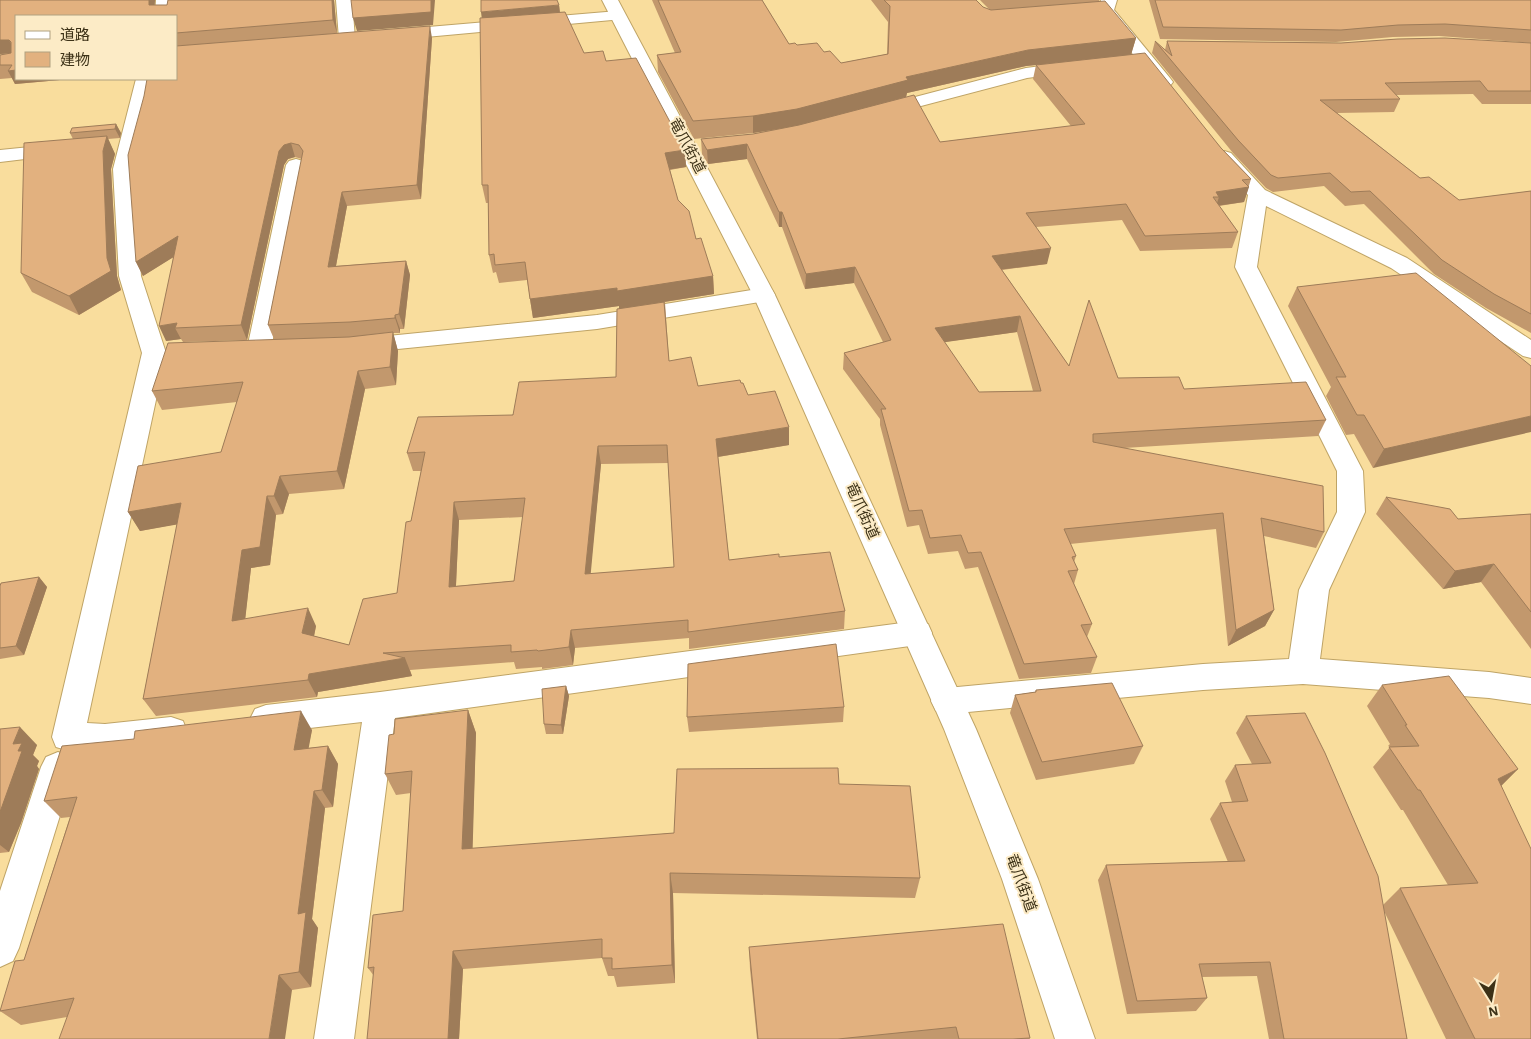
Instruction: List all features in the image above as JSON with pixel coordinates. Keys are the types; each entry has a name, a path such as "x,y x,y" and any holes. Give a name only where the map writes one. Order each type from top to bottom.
{"street":[{"path":"164,0 164,15"},
{"path":"344,0 347,39"},
{"name":"竜爪街道","path":"610,0 697,146 960,729 1020,879 1075,1039"},
{"path":"1086,11 1107,5 1140,54 1176,98"},
{"path":"328,41 618,16"},
{"path":"864,116 1026,73 1088,66"},
{"path":"0,948 68,737 164,353 130,276 124,169 119,145 145,80"},
{"path":"1213,143 1258,194 1399,263 1531,351"},
{"path":"0,156 80,149"},
{"path":"259,349 296,165"},
{"path":"1258,194 1246,267 1350,472 1351,512 1314,590 1303,671"},
{"path":"336,346 597,322 764,295"},
{"path":"243,722 380,706 917,633"},
{"path":"947,701 1204,677 1303,671 1489,685 1531,691"},
{"path":"334,1039 380,706"},
{"path":"68,737 105,738 194,728"}],"building":[{"path":"0,0 149,0 149,5 167,5 168,0 332,0 333,20 178,33 178,15 15,15 15,70 8,71 12,65 0,65 0,55 11,53 11,42 9,40 0,40"},
{"path":"351,0 431,0 431,12 353,18"},
{"path":"481,0 557,0 559,5 481,12"},
{"path":"658,0 762,0 789,44 817,43 824,52 830,51 841,63 888,54 890,6 884,0 976,0 983,7 991,10 1105,1 1136,38 1028,50 906,77 908,80 797,109 753,116 693,121 657,55 681,52"},
{"path":"1155,0 1531,0 1531,30 1445,24 1398,25 1341,30 1163,27"},
{"path":"565,12 584,53 603,51 606,61 636,58 685,150 665,153 678,200 689,211 696,239 701,238 713,276 617,291 617,288 530,299 525,262 495,265 494,254 489,255 488,185 482,185 480,18"},
{"path":"430,26 417,185 342,192 328,267 406,261 399,314 395,315 395,318 350,322 268,325 303,151 299,145 291,143 284,145 279,151 241,325 175,328 177,323 159,326 178,236 136,262 128,155 147,80 178,80 178,46"},
{"path":"1445,38 1531,43 1531,91 1488,91 1480,81 1385,83 1400,99 1320,100 1420,178 1429,177 1459,200 1531,191 1531,314 1494,294 1442,260 1370,191 1351,192 1330,173 1278,178 1271,175 1238,140 1155,41 1172,56 1167,41 1341,43"},
{"path":"1145,53 1221,148 1251,179 1242,180 1249,187 1216,192 1219,197 1213,197 1238,232 1145,236 1126,204 1026,213 1051,248 992,256 1069,366 1089,300 1118,378 1179,377 1184,389 1306,382 1326,420 1093,434 1093,442 1323,486 1324,532 1261,518 1274,610 1236,630 1223,513 1064,529 1076,556 1072,557 1078,570 1068,571 1092,624 1081,625 1097,657 1024,664 981,552 968,553 961,535 930,538 922,510 909,511 881,409 886,409 844,353 891,340 855,267 806,274 782,212 779,212 747,144 707,150 701,139 753,134 799,125 914,95 940,142 1085,124 1036,65","holes":["1020,316 1041,391 979,392 935,328"]},
{"path":"116,124 115,129 70,133 72,128"},
{"path":"107,136 103,151 107,258 111,271 69,296 21,273 24,143"},
{"path":"1416,273 1531,366 1531,416 1384,449 1364,415 1357,415 1336,377 1346,377 1297,287"},
{"path":"664,302 669,361 691,357 698,386 740,380 748,395 775,391 789,427 716,439 729,560 779,554 779,557 830,552 845,611 688,632 688,620 571,630 569,647 538,651 511,652 511,645 383,653 405,658 309,674 308,680 143,699 181,503 128,512 138,466 221,452 243,382 152,391 168,343 349,337 393,332 390,367 358,371 337,471 280,476 274,496 267,496 260,547 242,550 232,621 308,608 302,633 349,645 363,599 397,593 406,522 411,521 425,452 407,453 418,417 513,415 519,382 616,377 617,309","holes":["667,445 674,567 585,574 598,446","525,498 514,581 449,587 454,502"]},
{"path":"1386,497 1450,509 1458,519 1531,514 1531,612 1494,564 1455,571"},
{"path":"39,577 16,646 0,648 1,583"},
{"path":"836,644 844,707 687,717 688,664"},
{"path":"1449,676 1518,769 1498,779 1531,849 1531,1039 1475,1039 1400,888 1478,883 1420,790 1418,790 1389,747 1419,746 1382,685"},
{"path":"1112,683 1143,746 1042,762 1015,695 1036,692 1036,690"},
{"path":"566,686 561,725 544,724 542,689"},
{"path":"468,710 462,849 674,833 677,769 838,768 839,784 910,786 920,878 670,873 672,965 612,969 612,958 602,958 602,939 453,951 448,1039 367,1039 374,967 368,968 373,915 403,911 412,771 385,774 389,735 394,734 395,719"},
{"path":"301,711 294,750 328,746 322,790 314,791 298,914 306,912 299,972 279,975 269,1039 59,1039 74,998 0,1011 15,961 24,960 77,797 44,801 62,746 134,739 135,731"},
{"path":"1305,713 1325,753 1378,876 1407,1039 1284,1039 1270,962 1199,964 1207,998 1137,1001 1106,865 1245,861 1220,803 1248,801 1235,765 1271,763 1246,716"},
{"path":"20,727 13,744 22,743 18,751 22,751 0,812 0,729"},
{"path":"1003,924 1030,1038 959,1039 956,1027 838,1039 758,1039 749,947"}]}
